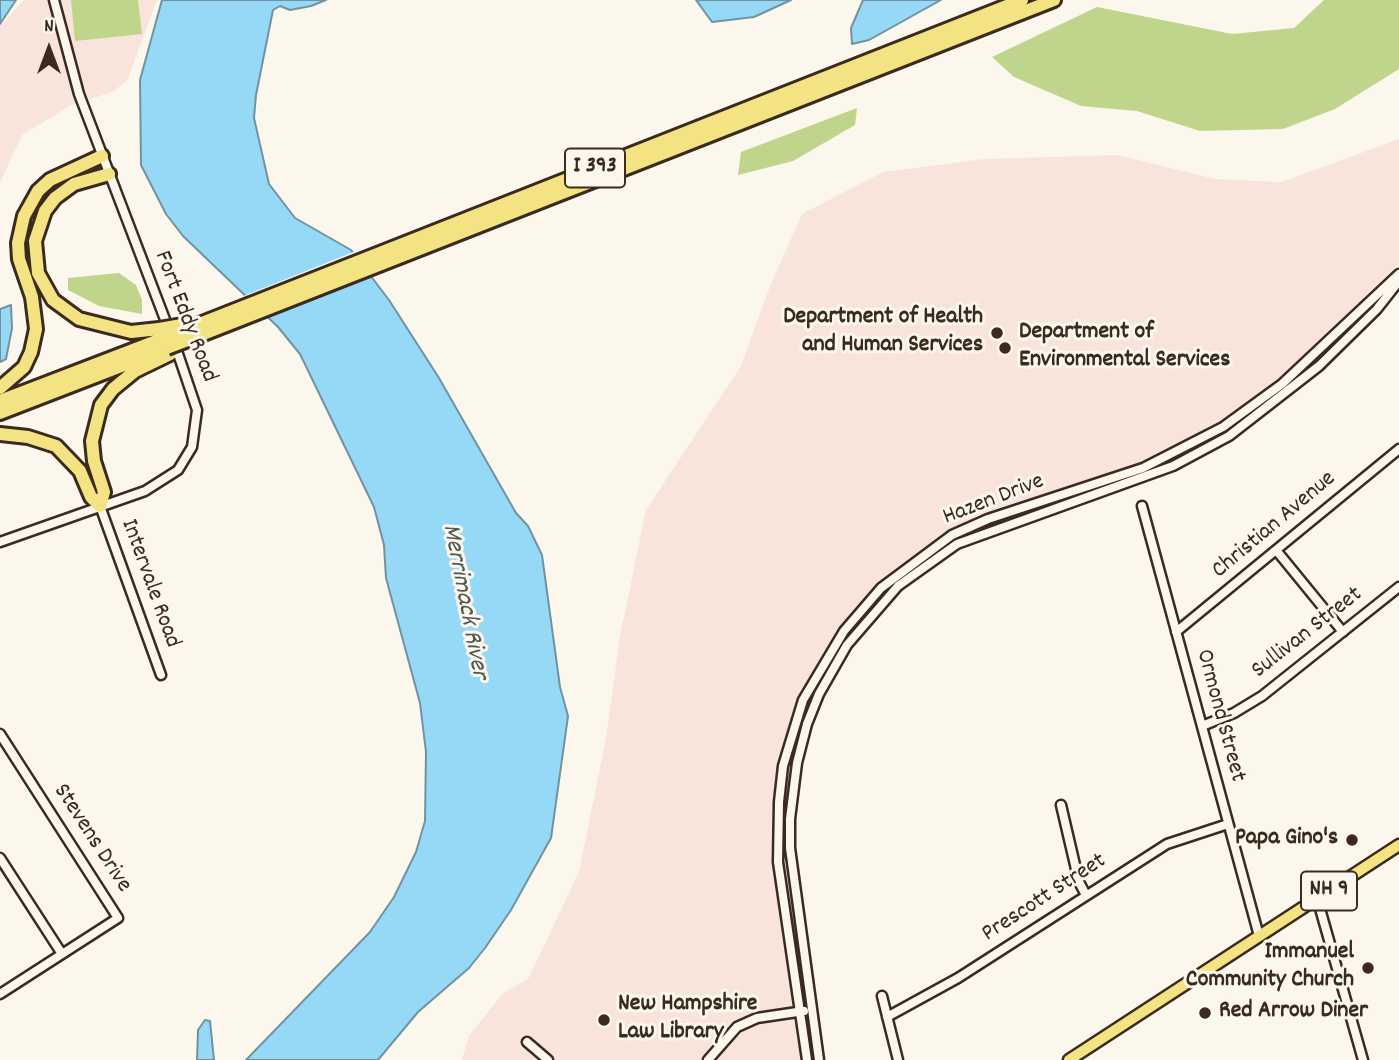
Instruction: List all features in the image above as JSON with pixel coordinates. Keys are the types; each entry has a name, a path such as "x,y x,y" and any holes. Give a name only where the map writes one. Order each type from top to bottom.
{"highway":[{"name":"I 393","path":"390,255 1022,0"},
{"name":"I 393","path":"0,401 186,335 1054,0"},
{"path":"0,388 24,367 31,352 36,329 32,298 19,259 18,243 24,216 38,191 50,180 102,156"},
{"path":"0,434 28,437 56,446 80,471 91,497 100,506 104,492 94,461 92,440 101,405 165,342 79,319 53,300 38,273 35,241 45,211 55,198 74,184 109,174"},
{"name":"I 393","path":"0,413 165,342"}],"main road":[{"name":"NH 9","path":"1069,1060 1399,845"}],"street":[{"name":"Fort Eddy Road","path":"0,542 145,491 169,478 192,447 197,420 191,387 73,77 54,0"},
{"name":"Hazen Drive","path":"807,1060 777,848 783,766 799,711 813,679 830,651 864,606 900,572 952,535 988,519 1143,468 1223,427 1288,379 1399,274"},
{"name":"Hazen Drive","path":"819,1060 789,848 793,792 807,724 819,694 847,645 898,586 957,544 1174,466 1229,436 1319,366 1377,309 1399,281"},
{"name":"Christian Avenue","path":"1176,632 1399,449"},
{"name":"Intervale Road","path":"100,506 161,675"},
{"name":"Ormond Street","path":"1142,506 1259,936"},
{"path":"1276,550 1343,632"},
{"name":"Sullivan Street","path":"1202,726 1234,713 1262,696 1399,587"},
{"name":"Stevens Drive","path":"0,734 118,918 0,993"},
{"path":"1061,805 1079,882 1086,895"},
{"name":"Prescott Street","path":"887,1017 957,978 1167,844 1228,824"},
{"path":"0,858 62,954"},
{"path":"1317,898 1363,1060"},
{"path":"882,996 898,1060"},
{"path":"708,1060 737,1027 757,1018 811,1010"},
{"path":"527,1042 548,1060"}],"shaded area":[{"path":"24,0 157,0 127,81 112,92 70,106 22,135 0,183 0,26"},
{"path":"1399,139 1399,265 1279,382 1236,414 1208,427 1197,438 1143,464 964,524 891,573 853,611 831,641 792,716 778,766 772,809 774,869 801,1060 462,1060 469,1036 503,993 528,979 579,872 606,738 620,636 646,510 741,366 770,286 802,214 883,172 984,159 1117,155 1215,179 1282,182"}],"green space":[{"path":"71,0 138,0 142,34 75,41"},
{"path":"1324,0 1399,0 1399,69 1335,109 1283,129 1200,131 1137,111 1081,106 1014,77 992,57 1097,7 1232,34 1294,28"},
{"path":"857,108 855,125 793,161 738,175 741,152"},
{"path":"119,273 136,285 142,300 142,314 99,306 68,290 68,278"}],"water":[{"path":"0,0 16,0 0,24"},
{"name":"Merrimack River","path":"162,0 326,0 290,10 280,6 273,10 254,118 269,184 295,218 351,250 389,300 439,378 516,513 528,526 542,555 560,687 568,716 551,838 511,910 485,948 469,968 418,1012 378,1060 246,1060 370,932 394,897 416,852 425,821 426,752 420,703 386,578 384,545 374,507 300,354 278,327 183,236 166,214 141,165 140,80"},
{"path":"696,0 791,0 754,17 712,22"},
{"path":"863,0 941,0 869,40 852,44 851,28"},
{"path":"11,305 12,328 6,359 0,362 0,309"},
{"path":"205,1020 210,1021 214,1060 197,1060 198,1030"}],"pier":[{"path":"356,251 375,275 264,319 241,297"}],"place":[{"name":"Department of Health and Human Services","path":"997,333"},
{"name":"Department of Environmental Services","path":"1005,348"},
{"name":"Papa Gino's","path":"1352,840"},
{"name":"Immanuel Community Church","path":"1368,968"},
{"name":"Red Arrow Diner","path":"1205,1013"},
{"name":"New Hampshire Law Library","path":"604,1020"}]}
